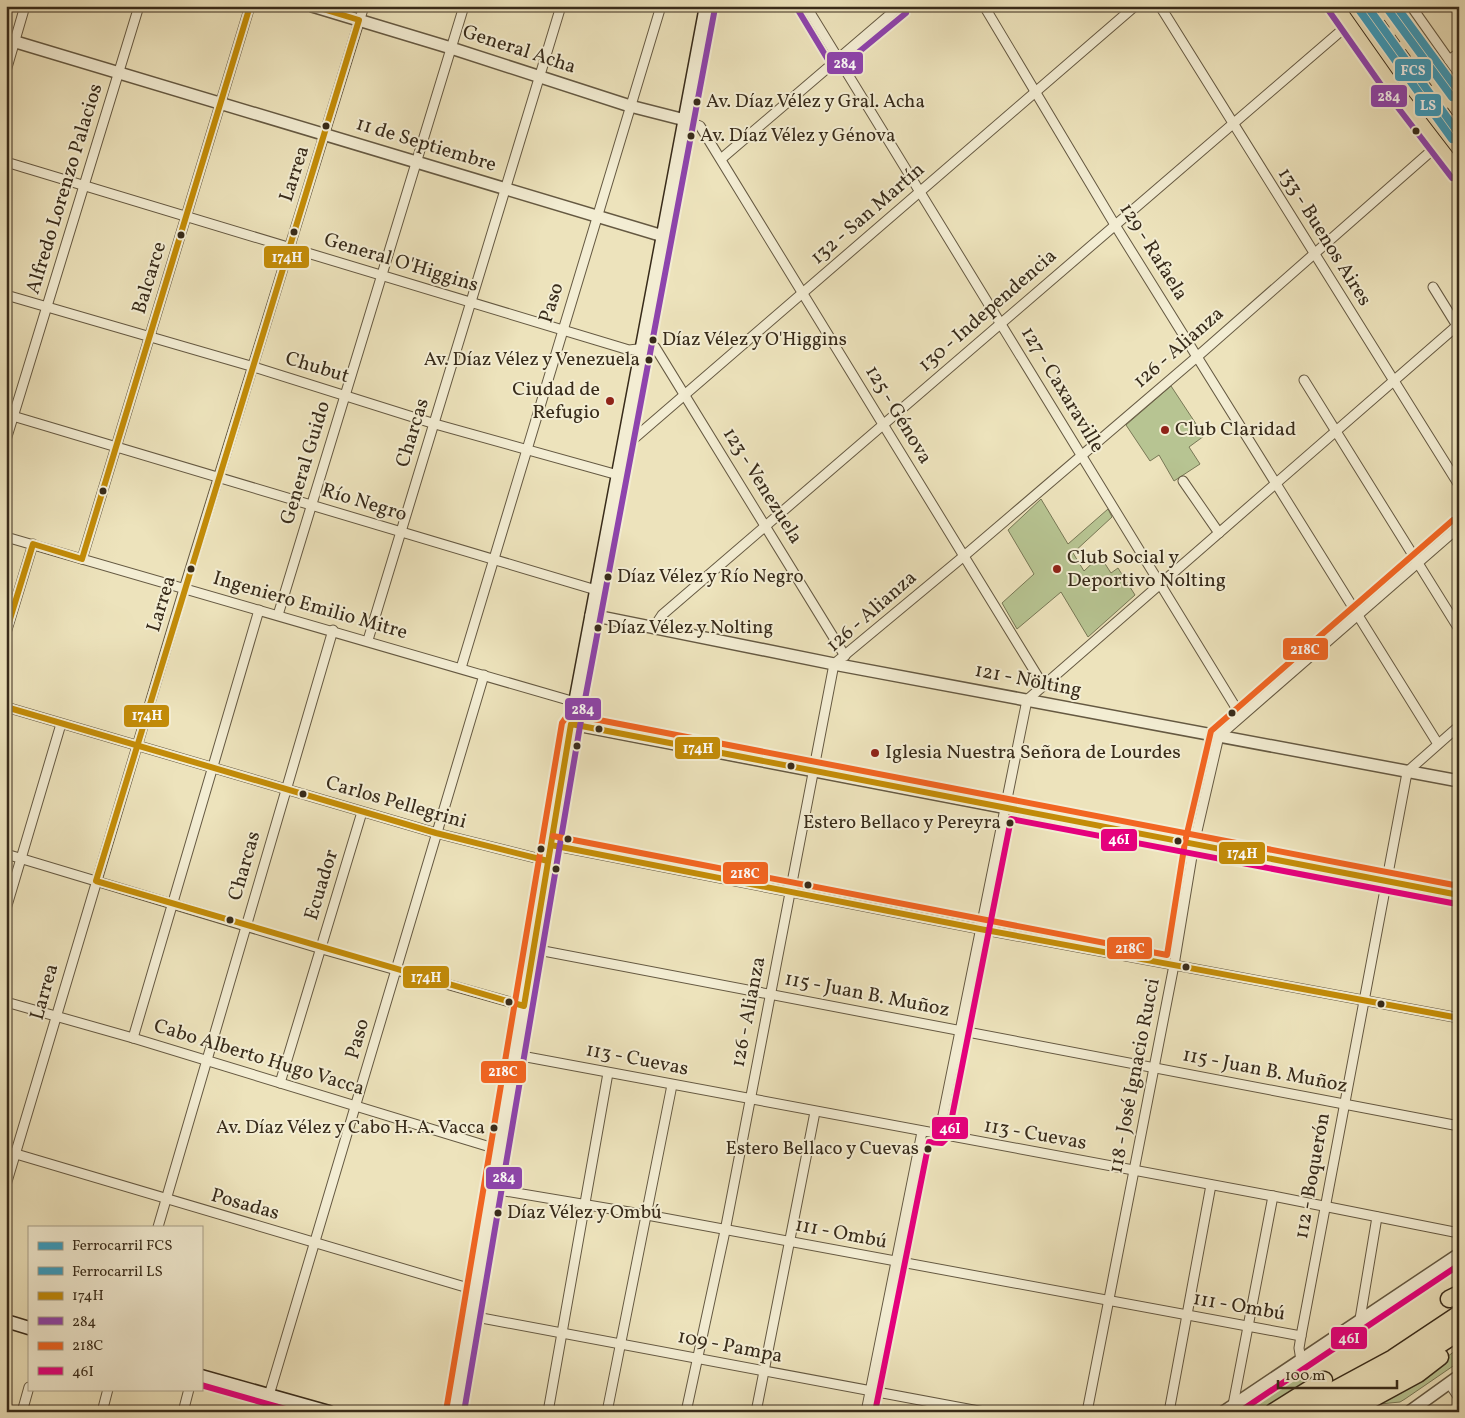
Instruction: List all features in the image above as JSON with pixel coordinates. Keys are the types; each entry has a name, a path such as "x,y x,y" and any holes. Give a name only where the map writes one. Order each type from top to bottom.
{"highway":[{"path":"1294,1412 1393,1358 1459,1314"},
{"path":"1324,1412 1399,1371 1459,1332"},
{"path":"1350,1411 1418,1374 1459,1341"},
{"path":"1273,1412 1297,1395 1324,1380"}],"main road":[{"path":"455,1412 571,724 706,6"},
{"path":"1336,6 1459,173"},
{"path":"6,1321 28,1328"},
{"path":"202,1376 266,1403 329,1412"},
{"path":"202,1383 301,1412"}],"street":[{"path":"6,71 10,41 25,6"},
{"name":"Alfredo Lorenzo Palacios","path":"6,440 10,415 48,307 139,6"},
{"name":"Balcarce","path":"82,559 250,6"},
{"name":"General Acha","path":"312,6 451,48 630,106 685,120"},
{"name":"Larrea","path":"6,1185 11,1152 56,1017 184,589 364,6"},
{"name":"General Guido","path":"278,615 464,6"},
{"name":"Charcas","path":"368,640 561,6"},
{"name":"Paso","path":"461,668 661,6"},
{"name":"127 - Caxaraville","path":"806,6 1241,716"},
{"path":"721,159 900,6"},
{"name":"129 - Rafaela","path":"984,6 1115,225 1438,744"},
{"name":"132 - San Martín","path":"623,448 1136,6"},
{"name":"133 - Buenos Aires","path":"1160,6 1459,485"},
{"path":"1411,6 1459,74"},
{"name":"130 - Independencia","path":"654,627 662,615 1349,24"},
{"name":"11 de Septiembre","path":"10,41 221,102 663,236"},
{"path":"1449,60 1459,54"},
{"name":"125 - Génova","path":"685,120 700,126 721,159 1043,685"},
{"name":"126 - Alianza","path":"686,1412 751,1099 834,664 964,556 1198,356 1438,145"},
{"name":"General O'Higgins","path":"6,162 83,188 630,350 642,348"},
{"path":"939,1135 1027,700 1458,326 1433,287"},
{"name":"Chubut","path":"6,295 254,367 435,424 618,475"},
{"name":"123 - Venezuela","path":"642,348 655,346 845,656"},
{"path":"1304,380 1459,629"},
{"name":"Río Negro","path":"10,415 220,476 596,590"},
{"path":"1183,481 1219,533"},
{"path":"1219,736 1459,527"},
{"name":"Ingeniero Emilio Mitre","path":"6,536 184,589 368,640 575,702"},
{"path":"6,633 33,544"},
{"path":"133,1038 259,610"},
{"name":"121 - Nölting","path":"591,615 834,664 1459,781"},
{"name":"Charcas","path":"158,1226 333,630"},
{"name":"Paso","path":"266,1403 357,1106 484,675"},
{"name":"Carlos Pellegrini","path":"6,707 362,812 548,861"},
{"path":"6,909 61,724"},
{"path":"571,724 1459,895"},
{"path":"1408,772 1459,726"},
{"name":"118 - José Ignacio Rucci","path":"1087,1412 1174,965 1194,844 1219,736"},
{"name":"112 - Boquerón","path":"1301,1360 1299,1348 1301,1336 1408,772"},
{"name":"Ecuador","path":"280,1083 362,812"},
{"path":"551,845 980,929 1459,1018"},
{"path":"6,854 246,926 524,1006"},
{"name":"115 - Juan B. Muñoz","path":"534,949 1459,1126"},
{"name":"Cabo Alberto Hugo Vacca","path":"6,1002 133,1038 500,1150"},
{"name":"113 - Cuevas","path":"516,1055 814,1112 1274,1196 1459,1233"},
{"path":"548,1412 608,1073"},
{"path":"607,1412 648,1215 672,1085"},
{"path":"756,1412 814,1112"},
{"path":"866,1412 922,1132"},
{"name":"Posadas","path":"11,1152 166,1200 475,1290"},
{"path":"1169,1412 1212,1185"},
{"name":"111 - Ombú","path":"493,1190 648,1215 1109,1302 1249,1325 1301,1336"},
{"path":"1233,1405 1274,1196"},
{"path":"1360,1319 1376,1217"},
{"path":"1223,1412 1459,1254"},
{"name":"109 - Pampa","path":"471,1316 562,1332 697,1360 984,1412"},
{"path":"1409,1412 1454,1379 1459,1398"},
{"path":"22,1412 28,1390"},
{"path":"102,1412 108,1390"},
{"path":"183,1412 189,1390"}],"green space":[{"name":"Club Claridad","path":"1171,386 1204,436 1189,447 1200,464 1174,481 1159,455 1150,461 1126,425"},
{"name":"Club Social y Deportivo Nolting","path":"1041,499 1068,544 1108,509 1112,517 1073,553 1084,571 1100,556 1111,573 1118,568 1135,595 1088,637 1061,592 1017,629 1002,603 1034,574 1008,530"},
{"path":"1459,1348 1459,1362 1405,1399 1400,1402 1370,1405 1421,1376"},
{"path":"1295,1379 1313,1382 1265,1412 1236,1412"}],"railway":[{"path":"1373,6 1459,125"},
{"path":"1391,6 1459,100"}],"rail line":[{"name":"FCS","path":"1367,6 1459,134"},
{"name":"FCS","path":"1396,6 1459,92"},
{"name":"LS","path":"1360,11 1452,139"},
{"name":"LS","path":"1389,11 1452,97"}],"transit line":[{"name":"174H","path":"6,632 33,544 82,559 250,6"},
{"name":"174H","path":"313,6 359,20 96,881 524,1006 571,724 1459,895"},
{"name":"284","path":"464,1412 580,726 715,8"},
{"name":"284","path":"798,10 830,63 837,67 843,65 906,13"},
{"name":"284","path":"1329,11 1386,92 1452,178"},
{"name":"218C","path":"553,836 1167,955 1185,842 1211,731 1453,520"},
{"name":"174H","path":"6,707 436,833 548,861"},
{"name":"218C","path":"446,1411 562,723 567,716 573,715 1459,886"},
{"name":"46I","path":"875,1412 929,1142 942,1143 948,1137 1011,819 1457,904"},
{"name":"174H","path":"551,845 980,929 1459,1018"},
{"name":"46I","path":"1239,1412 1459,1265"},
{"name":"46I","path":"202,1385 296,1412"}],"place":[{"name":"Av. Díaz Vélez y Gral. Acha","path":"697,102"},
{"name":"Av. Díaz Vélez y Génova","path":"691,136"},
{"name":"Díaz Vélez y O'Higgins","path":"653,340"},
{"name":"Av. Díaz Vélez y Venezuela","path":"649,360"},
{"name":"Ciudad de Refugio","path":"610,401"},
{"name":"Club Claridad","path":"1165,430"},
{"name":"Club Social y Deportivo Nolting","path":"1057,569"},
{"name":"Díaz Vélez y Río Negro","path":"608,577"},
{"name":"Díaz Vélez y Nolting","path":"598,628"},
{"name":"Iglesia Nuestra Señora de Lourdes","path":"875,753"},
{"name":"Estero Bellaco y Pereyra","path":"1010,823"},
{"name":"Av. Díaz Vélez y Cabo H. A. Vacca","path":"494,1128"},
{"name":"Estero Bellaco y Cuevas","path":"928,1149"},
{"name":"Díaz Vélez y Ombú","path":"498,1213"}]}
